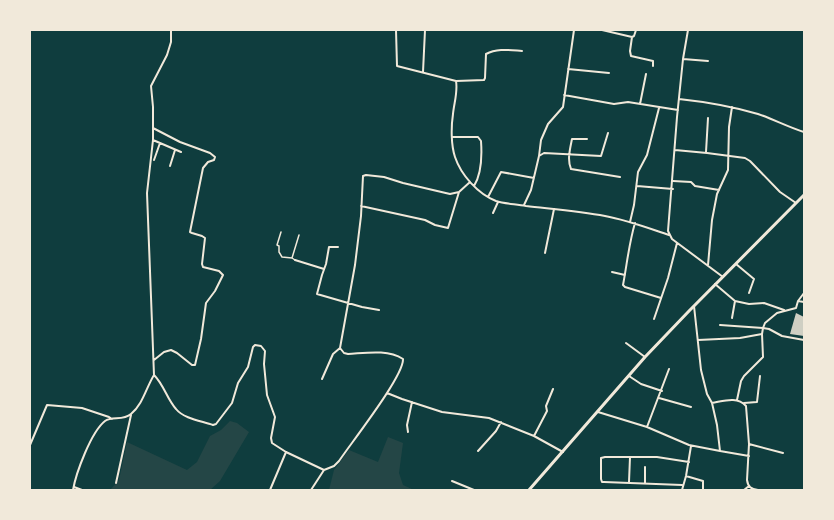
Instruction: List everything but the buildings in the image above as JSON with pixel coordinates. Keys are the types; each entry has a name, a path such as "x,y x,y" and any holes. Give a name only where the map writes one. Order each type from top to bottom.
{"main road":[{"path":"529,490 645,357 694,305 804,195"}],"street":[{"path":"82,490 73,488 78,471 94,435 106,420 123,418 131,414 142,400 154,375 147,193 153,140 150,86 167,55 171,42 171,30"},
{"path":"396,30 397,66 456,81 484,80 486,54 488,53 495,50 522,52"},
{"path":"423,72 426,30"},
{"path":"524,205 531,190 541,140 548,124 563,107 574,30"},
{"path":"602,30 632,37"},
{"path":"636,30 634,36 632,37 630,51 631,56 653,61 654,66"},
{"path":"669,235 679,99 683,58 688,30"},
{"path":"683,58 708,60"},
{"path":"568,69 609,73"},
{"path":"640,104 646,74"},
{"path":"456,81 456,99 453,115 455,156 470,182 488,197 498,202 605,216 635,223 669,235 677,243 723,277"},
{"path":"564,95 614,104 628,102 678,110"},
{"path":"679,99 716,103 732,107 759,115 804,132"},
{"path":"708,265 712,220 718,190 728,172 732,107"},
{"path":"630,222 637,186 638,172 647,157 660,108"},
{"path":"706,152 708,118"},
{"path":"153,128 180,142 210,153 215,157 214,160 208,162 203,168 190,232 205,238 202,264 203,267 219,271 223,275 215,291 206,303 201,339 194,365 171,350 164,352 154,360"},
{"path":"539,156 544,153 601,156 608,133"},
{"path":"453,137 478,138 482,141 482,158 477,181 474,186"},
{"path":"587,139 572,139 569,164 571,169 620,177"},
{"path":"153,140 181,152"},
{"path":"154,160 160,143"},
{"path":"170,166 175,150"},
{"path":"675,150 706,152 740,157 750,161 780,192 796,203"},
{"path":"488,197 501,172 534,178"},
{"path":"322,379 333,354 340,348 355,265 362,206 362,177 366,174 384,177 450,194 459,192 470,182"},
{"path":"673,181 690,182 695,186 718,190"},
{"path":"637,186 673,189"},
{"path":"362,206 425,220 435,225 448,228 459,192"},
{"path":"493,213 498,202"},
{"path":"545,253 554,210"},
{"path":"635,223 629,243 623,285 625,287 661,298"},
{"path":"282,232 277,245 282,257 292,258 324,269"},
{"path":"292,258 299,235"},
{"path":"654,319 668,278 677,243"},
{"path":"338,247 330,247 318,294 348,304 379,310"},
{"path":"736,264 754,279 749,293"},
{"path":"612,272 625,275"},
{"path":"715,284 735,302 749,304 764,303 784,310"},
{"path":"737,400 741,381 744,376 763,357 762,334 766,323 777,313 796,308 798,301 804,293"},
{"path":"798,301 804,302"},
{"path":"732,318 735,302"},
{"path":"694,305 701,370 706,394 712,403 717,425 720,451"},
{"path":"720,324 763,328 782,336 804,340"},
{"path":"697,340 740,338 762,334"},
{"path":"626,343 645,357"},
{"path":"154,375 176,410 190,418 213,425 216,424 232,403 238,382 248,368 253,347 255,345 261,346 265,351 264,364 268,395 275,417 271,441 275,446 324,470"},
{"path":"311,490 324,470 334,466 339,460 387,393 401,368 403,359 388,353 348,354 344,353 340,348"},
{"path":"648,427 669,369"},
{"path":"628,376 641,384 662,391"},
{"path":"712,403 737,400 743,403 757,402 760,376"},
{"path":"534,436 547,411 546,406 553,389"},
{"path":"387,393 442,412 482,417 501,422 534,436 563,452"},
{"path":"659,398 691,407"},
{"path":"408,432 407,425 412,402"},
{"path":"743,403 746,408 749,444 747,480 752,489 758,490"},
{"path":"30,445 47,405 82,408 112,419"},
{"path":"598,412 648,427 691,446 749,456"},
{"path":"116,483 131,414"},
{"path":"478,452 496,431 501,422"},
{"path":"749,444 783,453"},
{"path":"682,490 682,485 686,476 689,462 691,446"},
{"path":"270,490 286,452"},
{"path":"629,482 630,457"},
{"path":"682,485 602,482 601,458 658,457 689,462"},
{"path":"645,466 645,483"},
{"path":"686,476 703,481 703,490"},
{"path":"452,481 474,490"},
{"path":"744,490 749,486"}],"shaded area":[{"path":"230,421 237,423 249,432 220,481 210,490 110,490 119,480 127,442 187,470 197,462 210,436 221,430"},
{"path":"388,437 403,443 399,473 403,485 414,490 329,490 334,470 349,450 378,462"}]}
